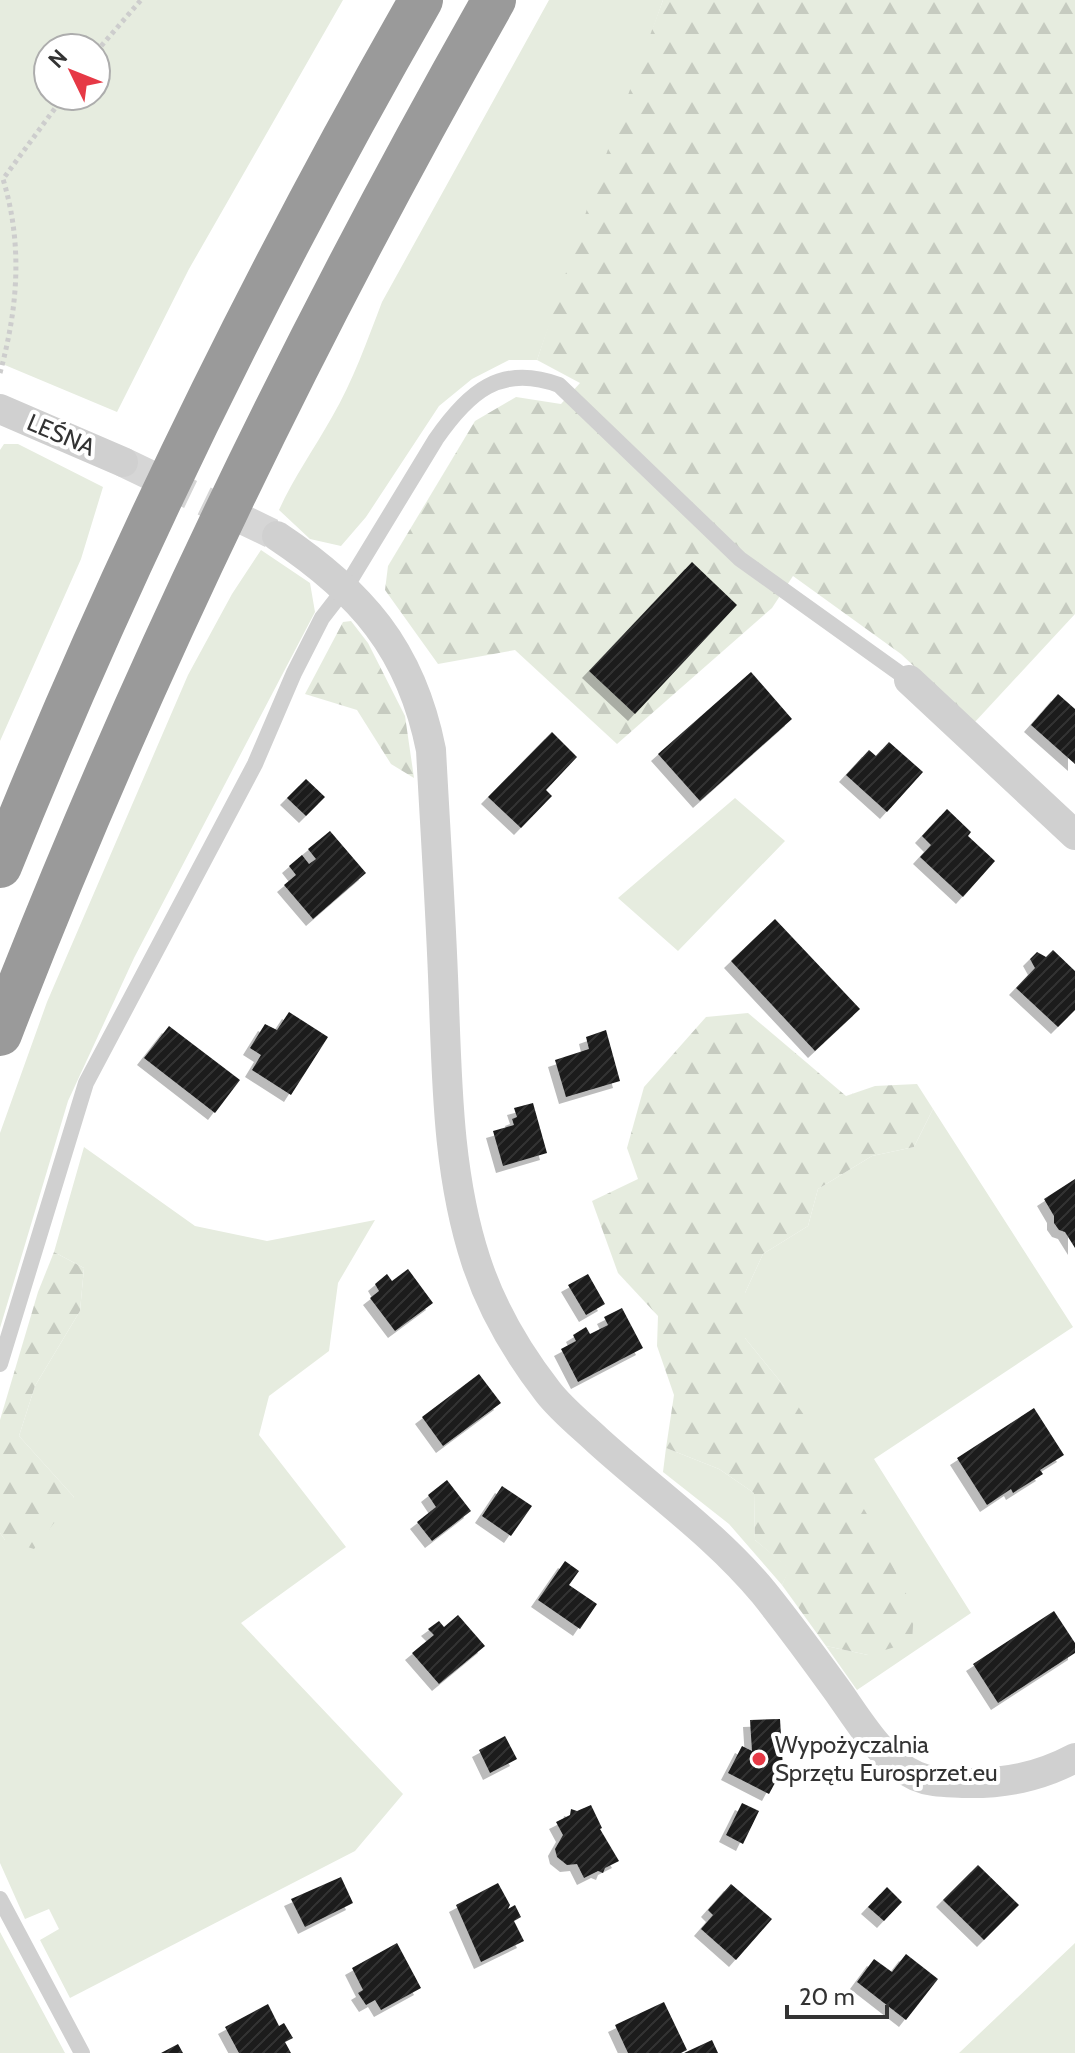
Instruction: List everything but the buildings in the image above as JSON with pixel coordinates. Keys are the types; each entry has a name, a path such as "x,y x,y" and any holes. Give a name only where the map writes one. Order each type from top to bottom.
{"highway":[{"path":"0,866 139,547 260,298 421,0"},
{"path":"0,1034 142,691 273,411 415,139 494,0"}],"street":[{"name":"LEŚNA","path":"0,409 123,462"},
{"path":"277,536 346,587 397,652 413,683 426,726 431,750 454,1162 464,1221 485,1288 520,1353 551,1396 576,1421 740,1566 807,1648 874,1742 902,1767 931,1782 988,1783 1024,1779 1052,1771 1075,1758"},
{"path":"909,680 1075,835"}],"lane":[{"path":"0,1364 86,1083 255,764 294,673 322,618 346,587 452,417 471,398 500,379 526,376 559,385 740,559 909,680"},
{"path":"0,1899 82,2053"}],"path":[{"path":"112,34 141,0"},
{"path":"0,373 15,303 18,257 13,211 2,180 52,112"}],"green space":[{"path":"0,0 343,0 189,269 117,412 0,363"},
{"path":"549,0 663,0 537,360 509,360 472,379 439,406 366,517 341,546 310,539 279,510 347,389 382,302"},
{"path":"663,0 1075,0 1075,614 974,723 901,654 793,576 772,608 617,744 515,650 438,664 385,590 388,566 475,421 516,397 561,404 580,383 537,360 596,182"},
{"path":"4,444 18,444 103,487 81,559 0,741 0,450"},
{"path":"261,550 310,583 315,612 134,958 68,1101 0,1328 0,1133 47,1002 188,675 232,594"},
{"path":"351,621 368,643 405,716 414,778 391,764 357,710 305,694 343,622"},
{"path":"735,798 785,841 678,951 618,898"},
{"path":"748,1013 846,1096 875,1086 917,1084 933,1109 914,1147 872,1156 818,1189 808,1226 763,1254 745,1293 745,1338 784,1386 835,1460 871,1521 914,1610 912,1642 868,1655 826,1646 782,1585 789,1569 755,1540 754,1493 719,1469 666,1448 674,1395 657,1346 658,1316 618,1273 592,1201 638,1179 627,1148 644,1087 706,1017"},
{"path":"933,1109 1073,1327 874,1459 971,1613 857,1690 826,1646 868,1655 784,1386 745,1338 745,1293 763,1254 808,1226 818,1189 872,1156 914,1147"},
{"path":"84,1147 195,1226 267,1241 375,1220 338,1283 329,1351 269,1396 259,1435 346,1547 241,1623 403,1794 355,1851 70,1998 40,1940 59,1929 49,1909 25,1919 0,1863 0,1533 5,1540 74,1497 19,1436 35,1386 80,1311 84,1268 54,1252"},
{"path":"54,1252 84,1268 80,1311 35,1386 19,1436 74,1497 34,1549 5,1540 0,1533 0,1420 38,1292"},
{"path":"666,1448 719,1469 754,1493 755,1540 790,1569 782,1585 729,1524 663,1472"},
{"path":"0,1932 65,2053 0,2053"},
{"path":"1075,1943 1075,2053 959,2053"}],"tunnel":[{"path":"123,462 277,536"}],"place":[{"name":"Wypożyczalnia Sprzętu Eurosprzet.eu","path":"759,1759"}]}
